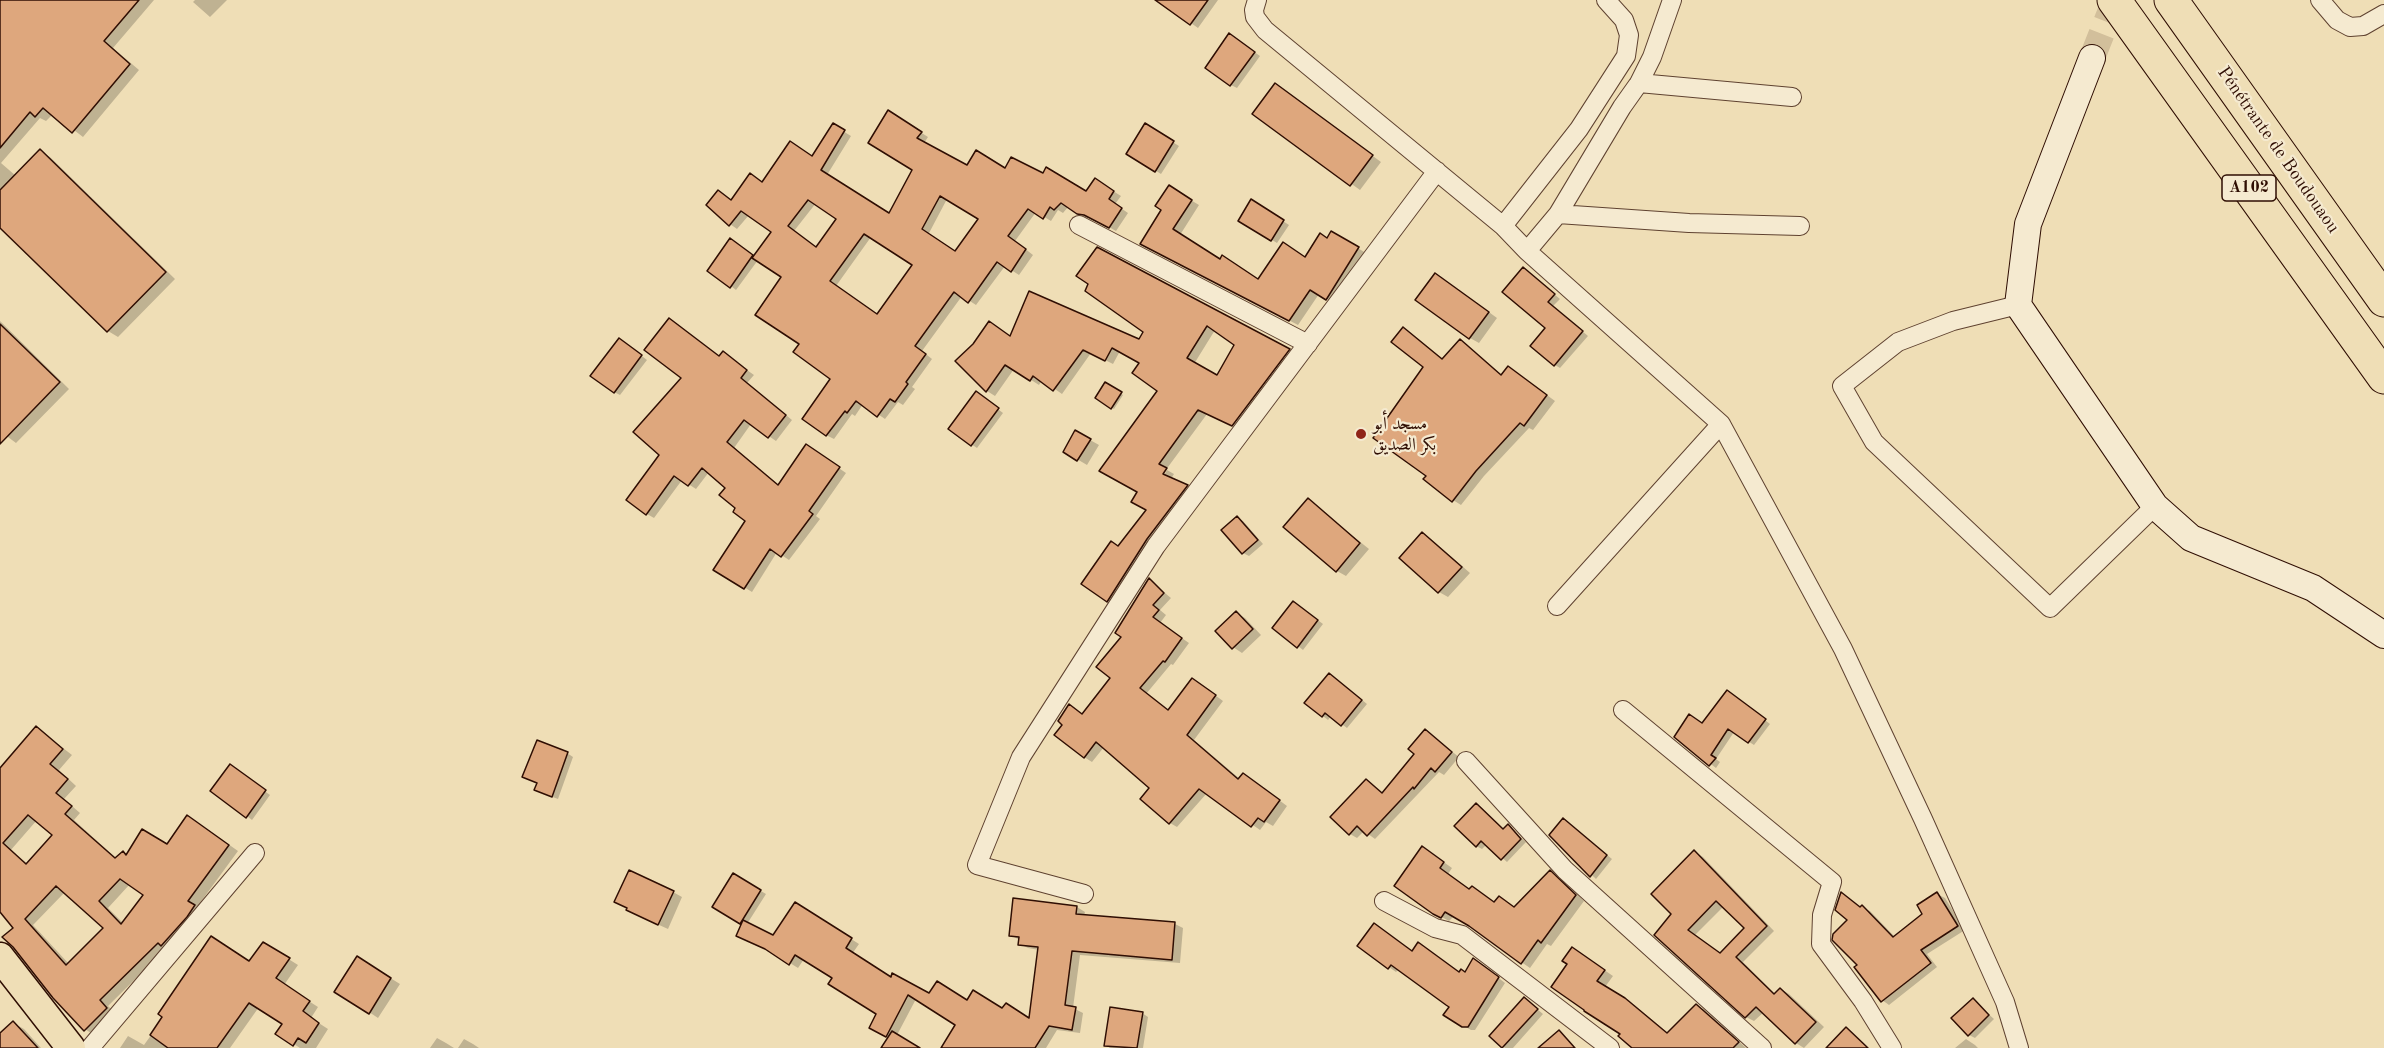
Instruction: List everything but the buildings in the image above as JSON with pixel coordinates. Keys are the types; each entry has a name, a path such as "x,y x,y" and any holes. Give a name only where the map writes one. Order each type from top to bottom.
{"highway":[{"name":"A102","path":"2114,0 2384,377"},
{"name":"Pénétrante de Boudouaou","path":"2171,0 2384,300"}],"main road":[{"path":"2092,57 2028,224 2018,305 2154,506 2191,538 2313,588 2384,635"},
{"path":"0,957 71,1048"}],"street":[{"path":"1257,0 1254,10 1255,17 1265,30 1503,226 1527,251 1721,424 1848,659 2005,1002 2019,1048"},
{"path":"1503,226 1579,129 1626,56 1629,35 1624,20 1606,0"},
{"path":"1527,251 1558,214 1639,82 1652,57 1672,0"},
{"path":"2320,0 2337,20 2350,27 2363,26 2384,14"},
{"path":"1639,82 1792,97"},
{"path":"1084,894 977,865 1022,757 1156,546 1437,171"},
{"path":"1558,214 1689,223 1800,226"},
{"path":"1079,225 1308,344"},
{"path":"2018,305 1953,321 1898,342 1842,386 1874,442 2050,608 2154,506"},
{"path":"1557,606 1721,424"},
{"path":"1623,710 1832,882 1822,915 1821,944 1863,1001 1892,1048"},
{"path":"1466,761 1565,870 1762,1048"},
{"path":"90,1048 255,853"},
{"path":"1384,901 1435,928 1461,935 1610,1048"}],"tunnel":[{"path":"2092,58 2115,0"}],"place":[{"name":"مسجد أبو بكر الصديق","path":"1361,434"}]}
